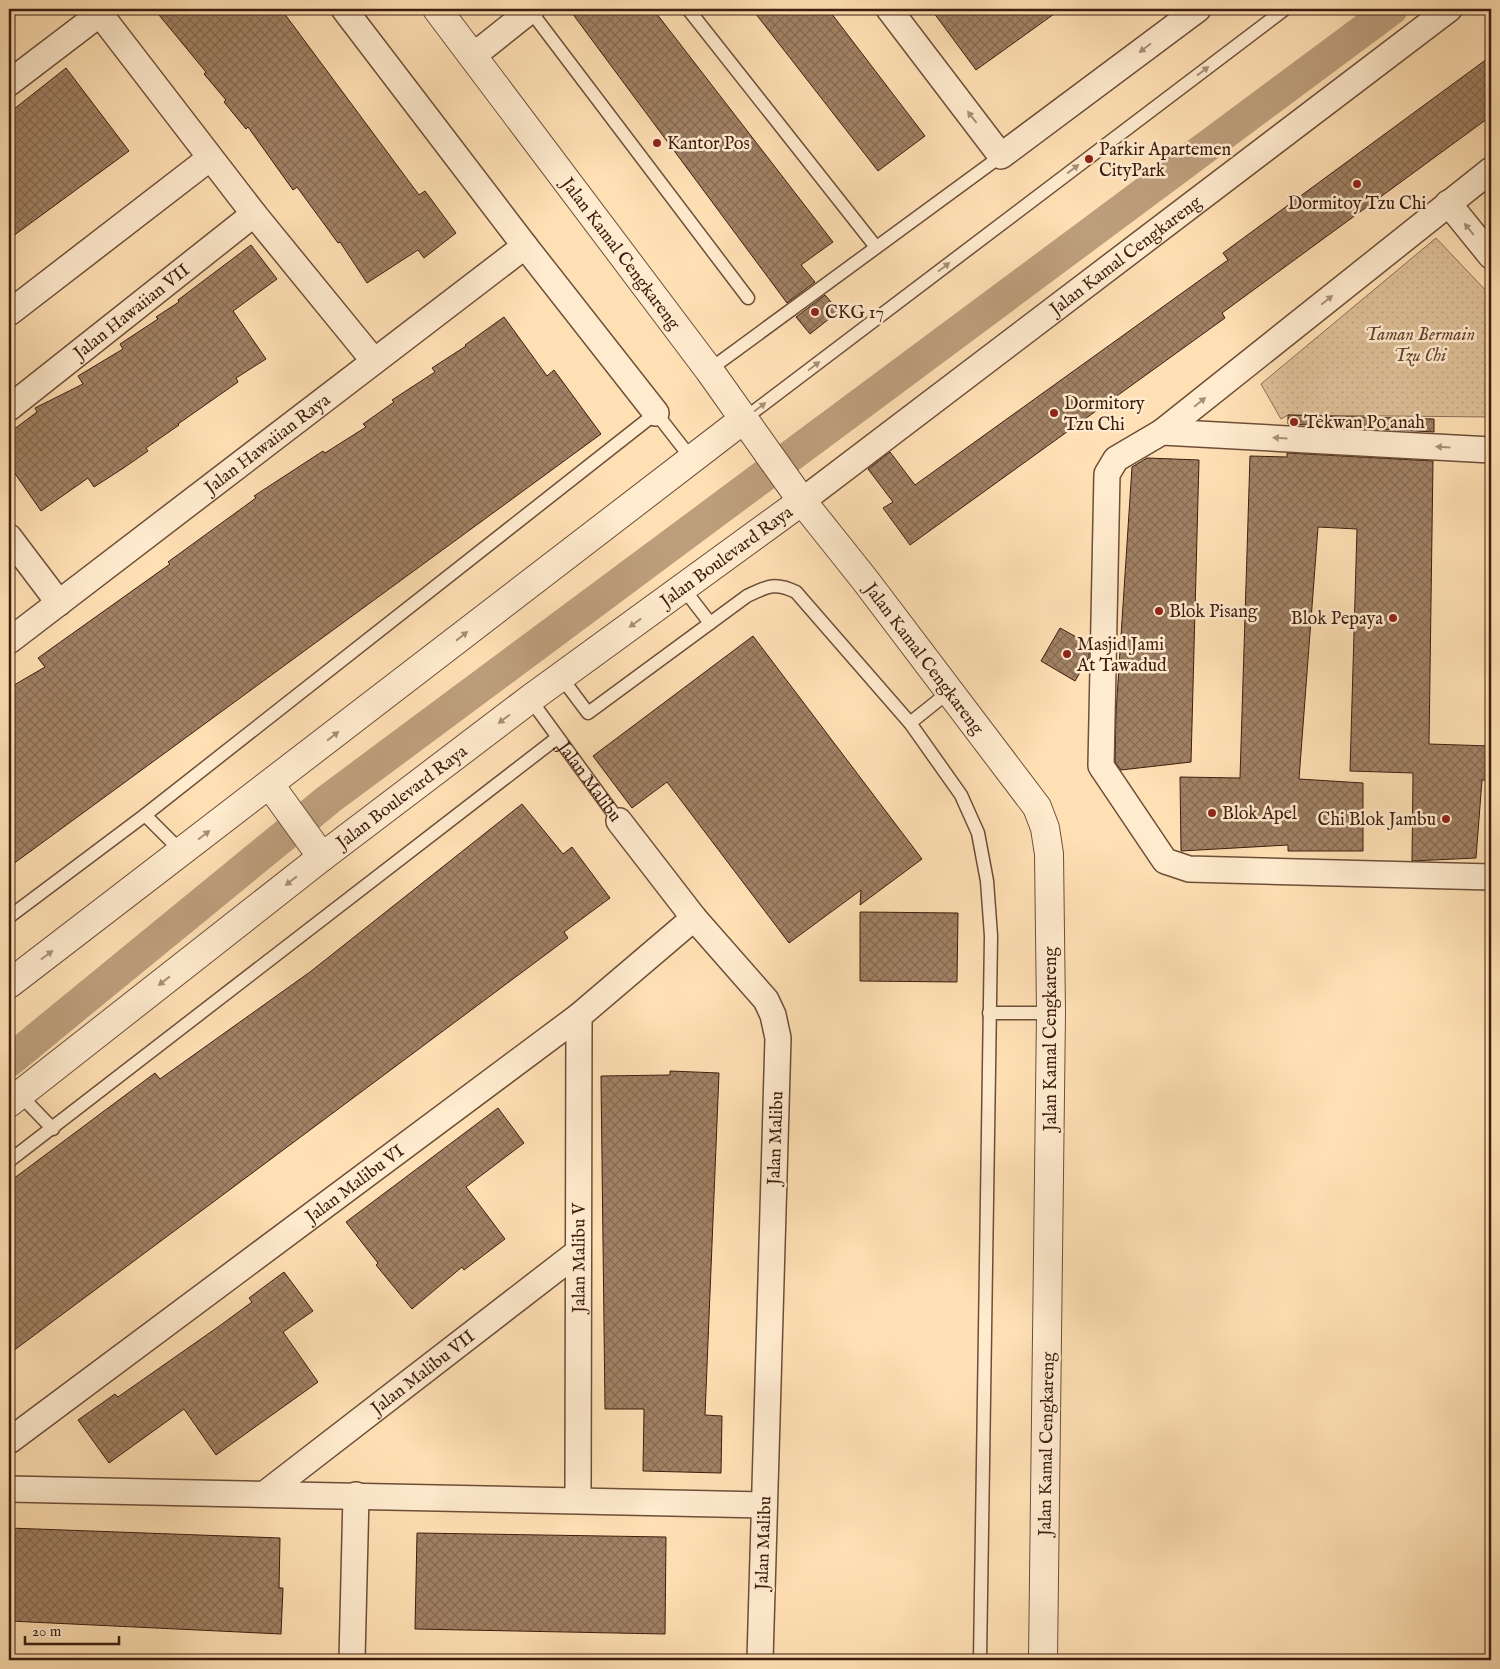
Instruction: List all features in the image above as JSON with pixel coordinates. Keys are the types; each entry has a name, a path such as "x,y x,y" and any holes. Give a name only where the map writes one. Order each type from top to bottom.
{"street":[{"path":"344,9 525,246 656,413"},
{"name":"Jalan Kamal Cengkareng","path":"437,9 709,370 794,490 1037,806 1045,828 1049,854 1051,1013 1043,1660"},
{"path":"473,56 531,9"},
{"path":"888,9 1002,156 1198,9"},
{"name":"Jalan Kamal Cengkareng","path":"794,490 1449,9"},
{"path":"9,83 103,11 210,158 374,361"},
{"path":"9,313 210,158"},
{"path":"1491,170 1162,432 1116,459 1107,474 1102,766 1165,861 1189,870 1491,877"},
{"path":"1448,203 1491,256"},
{"name":"Jalan Hawaiian VII","path":"9,408 254,214"},
{"name":"Jalan Hawaiian Raya","path":"9,641 525,246"},
{"path":"9,984 182,852 273,789 691,458 750,428"},
{"path":"1162,432 1491,450"},
{"name":"Jalan Boulevard Raya","path":"14,1099 318,852 683,588 794,490"},
{"path":"9,537 59,603"},
{"path":"273,789 318,852"},
{"name":"Jalan Malibu","path":"619,821 694,918 766,1000 774,1015 778,1038 760,1660"},
{"name":"Jalan Malibu VI","path":"9,1442 579,1016 694,918"},
{"name":"Jalan Malibu V","path":"578,1500 579,1016"},
{"name":"Jalan Malibu VII","path":"266,1493 578,1252"},
{"path":"9,1489 764,1505"},
{"path":"352,1660 356,1495"}],"lane":[{"path":"531,9 748,298"},
{"path":"688,9 876,247"},
{"path":"750,428 1285,9"},
{"path":"709,370 1002,156"},
{"path":"9,917 145,815 656,413 691,458"},
{"path":"561,677 588,713 747,596 763,588 783,586 796,592 910,723 961,795 978,833 987,882 990,926 980,1660"},
{"path":"683,588 710,624"},
{"path":"910,723 950,691"},
{"name":"Jalan Malibu","path":"530,699 619,821"},
{"path":"9,1161 557,738"},
{"path":"145,815 182,852"},
{"path":"989,1013 1051,1013"},
{"path":"14,1099 53,1128"}],"green space":[{"name":"Taman Bermain Tzu Chi","path":"1436,238 1491,296 1491,417 1288,415 1281,419 1261,384"}],"building":[{"path":"154,9 281,9 419,195 425,191 456,233 424,258 418,250 367,283 340,242 338,243 297,187 293,190 248,127 246,129 224,102 226,100 204,74 206,72"},
{"path":"569,9 653,9 833,242 801,265 815,282 787,303"},
{"path":"752,9 828,9 925,136 878,171"},
{"path":"931,9 1061,9 976,70"},
{"path":"1491,56 1491,116 1222,313 1225,318 910,545 883,508 893,502 868,469 890,452 915,485 1228,260 1223,253"},
{"path":"66,68 129,151 9,239 9,113"},
{"path":"251,245 277,279 233,311 266,359 236,378 238,382 146,448 148,451 122,469 94,487 88,478 41,511 9,465 9,433 37,412 35,408 83,384 78,376 123,349 120,344 158,319 156,317 179,302 178,300"},
{"name":"CKG 17","path":"825,295 839,311 810,334 796,317"},
{"path":"504,317 547,376 554,370 601,434 9,867 9,688 45,667 38,658 170,564 168,562 256,498 254,496 323,451 325,453 366,427 363,424 394,402 392,400 435,372 432,368 466,346"},
{"path":"1288,415 1434,419 1434,432 1288,424"},
{"path":"1287,453 1433,461 1429,744 1491,746 1491,780 1482,780 1476,858 1412,861 1413,773 1350,771 1357,529 1318,527 1299,779 1363,783 1363,851 1288,851 1288,845 1181,851 1180,777 1240,778 1250,456 1287,457"},
{"name":"Blok Pisang","path":"1147,458 1199,460 1191,762 1121,770 1115,762 1116,713 1132,467"},
{"name":"Masjid Jami At Tawadud","path":"1060,628 1089,644 1089,657 1075,681 1041,661"},
{"path":"753,636 922,859 860,905 861,890 789,943 667,782 632,808 593,756"},
{"path":"522,804 563,854 572,847 610,898 564,932 568,938 9,1354 9,1182 155,1073 160,1079 310,972"},
{"path":"860,912 958,913 957,982 860,981"},
{"path":"670,1071 719,1073 705,1415 722,1416 721,1473 643,1471 644,1409 605,1409 601,1076 670,1075"},
{"path":"498,1108 524,1143 466,1187 505,1239 464,1270 462,1267 412,1309 376,1265 378,1263 346,1222"},
{"path":"284,1272 313,1311 283,1332 318,1382 216,1455 184,1409 109,1463 78,1420 115,1394 118,1397 218,1327 252,1302 249,1298"},
{"path":"9,1528 280,1538 279,1588 283,1588 281,1634 9,1621"},
{"path":"417,1533 666,1537 665,1634 415,1629"}],"waterway":[{"path":"9,1061 329,799 1392,9"}],"place":[{"name":"Kantor Pos","path":"657,143"},
{"name":"Parkir Apartemen CityPark","path":"1089,159"},
{"name":"Dormitoy Tzu Chi","path":"1357,184"},
{"name":"CKG 17","path":"815,312"},
{"name":"Dormitory Tzu Chi","path":"1054,413"},
{"name":"Tekwan Po anah","path":"1294,422"},
{"name":"Blok Pisang","path":"1159,611"},
{"name":"Blok Pepaya","path":"1393,618"},
{"name":"Masjid Jami At Tawadud","path":"1067,654"},
{"name":"Blok Apel","path":"1212,813"},
{"name":"Chi Blok Jambu","path":"1446,819"}]}
